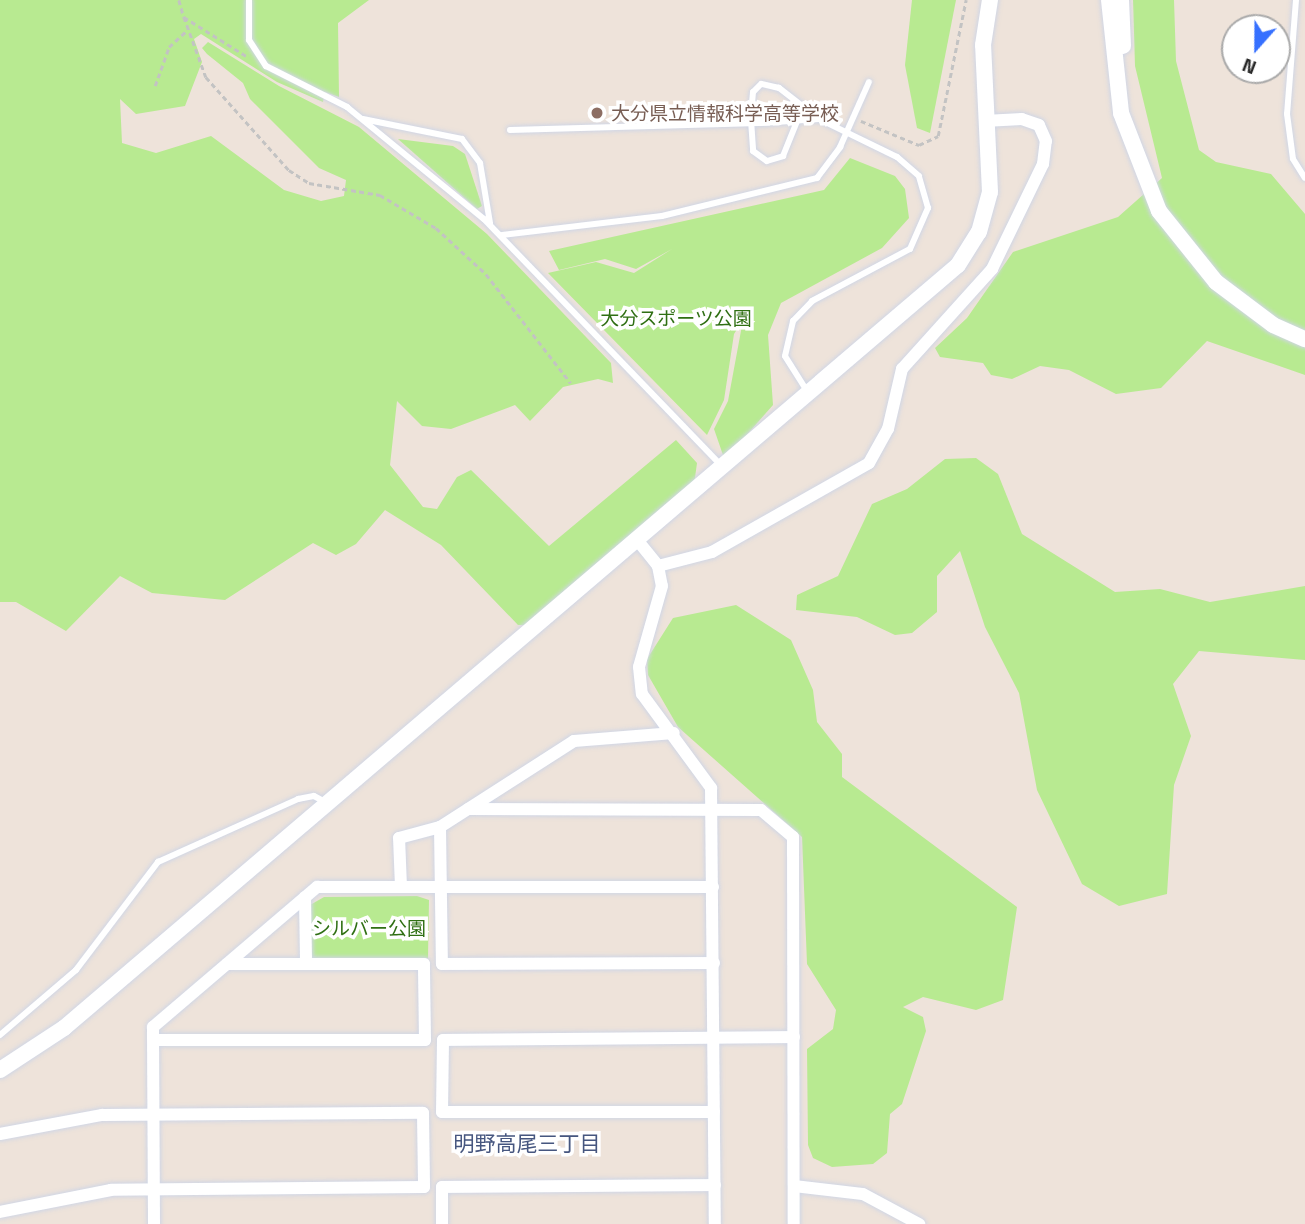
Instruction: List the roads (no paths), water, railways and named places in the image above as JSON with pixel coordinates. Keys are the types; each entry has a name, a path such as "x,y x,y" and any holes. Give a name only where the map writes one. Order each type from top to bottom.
{"street":[{"path":"0,1070 64,1028 810,396 966,255 988,206 989,121 983,45 990,0"},
{"path":"1110,0 1117,93 1135,159 1163,218 1198,264 1253,312 1305,339"},
{"path":"1121,0 1135,159"},
{"path":"658,566 712,552 869,463 888,429 902,369 992,269 1043,164 1046,141 1039,125 1022,119 989,121"},
{"path":"638,541 658,566 662,592 639,682 648,704 706,775 713,808 715,1224"},
{"path":"401,887 399,838 440,827 584,737 674,733"},
{"path":"468,809 761,810 793,837 794,1224"},
{"path":"440,827 442,964 713,963"},
{"path":"154,1224 153,1027 317,887 713,887"},
{"path":"305,897 306,964"},
{"path":"153,1040 425,1040 424,964 227,964"},
{"path":"714,1112 443,1112 443,1040 794,1037"},
{"path":"0,1134 75,1117 154,1113 424,1113 425,1187 154,1188 82,1193 0,1212"},
{"path":"442,1224 442,1187 715,1185"},
{"path":"794,1186 863,1194 919,1224"}],"lane":[{"path":"249,0 249,40 266,66 362,118 490,224 724,469"},
{"path":"1296,0 1287,114 1293,159 1305,178"},
{"path":"502,235 662,216 812,180 829,166 869,82"},
{"path":"797,122 783,156 767,161 753,151 752,92 767,84 819,119 913,169 928,195 927,215 905,254 812,301 793,321 785,356 810,396"},
{"path":"751,114 761,123"},
{"path":"362,118 452,135 470,146 490,224"},
{"path":"510,130 751,124 819,119"},
{"path":"0,1035 76,970 158,862 307,796 328,804"}],"place":[{"name":"大分県立情報科学高等学校","path":"597,113"}],"district":[{"name":"明野高尾三丁目","path":"527,1143"}],"park label":[{"name":"大分スポーツ公園","path":"676,318"},
{"name":"シルバー公園","path":"369,928"}]}
